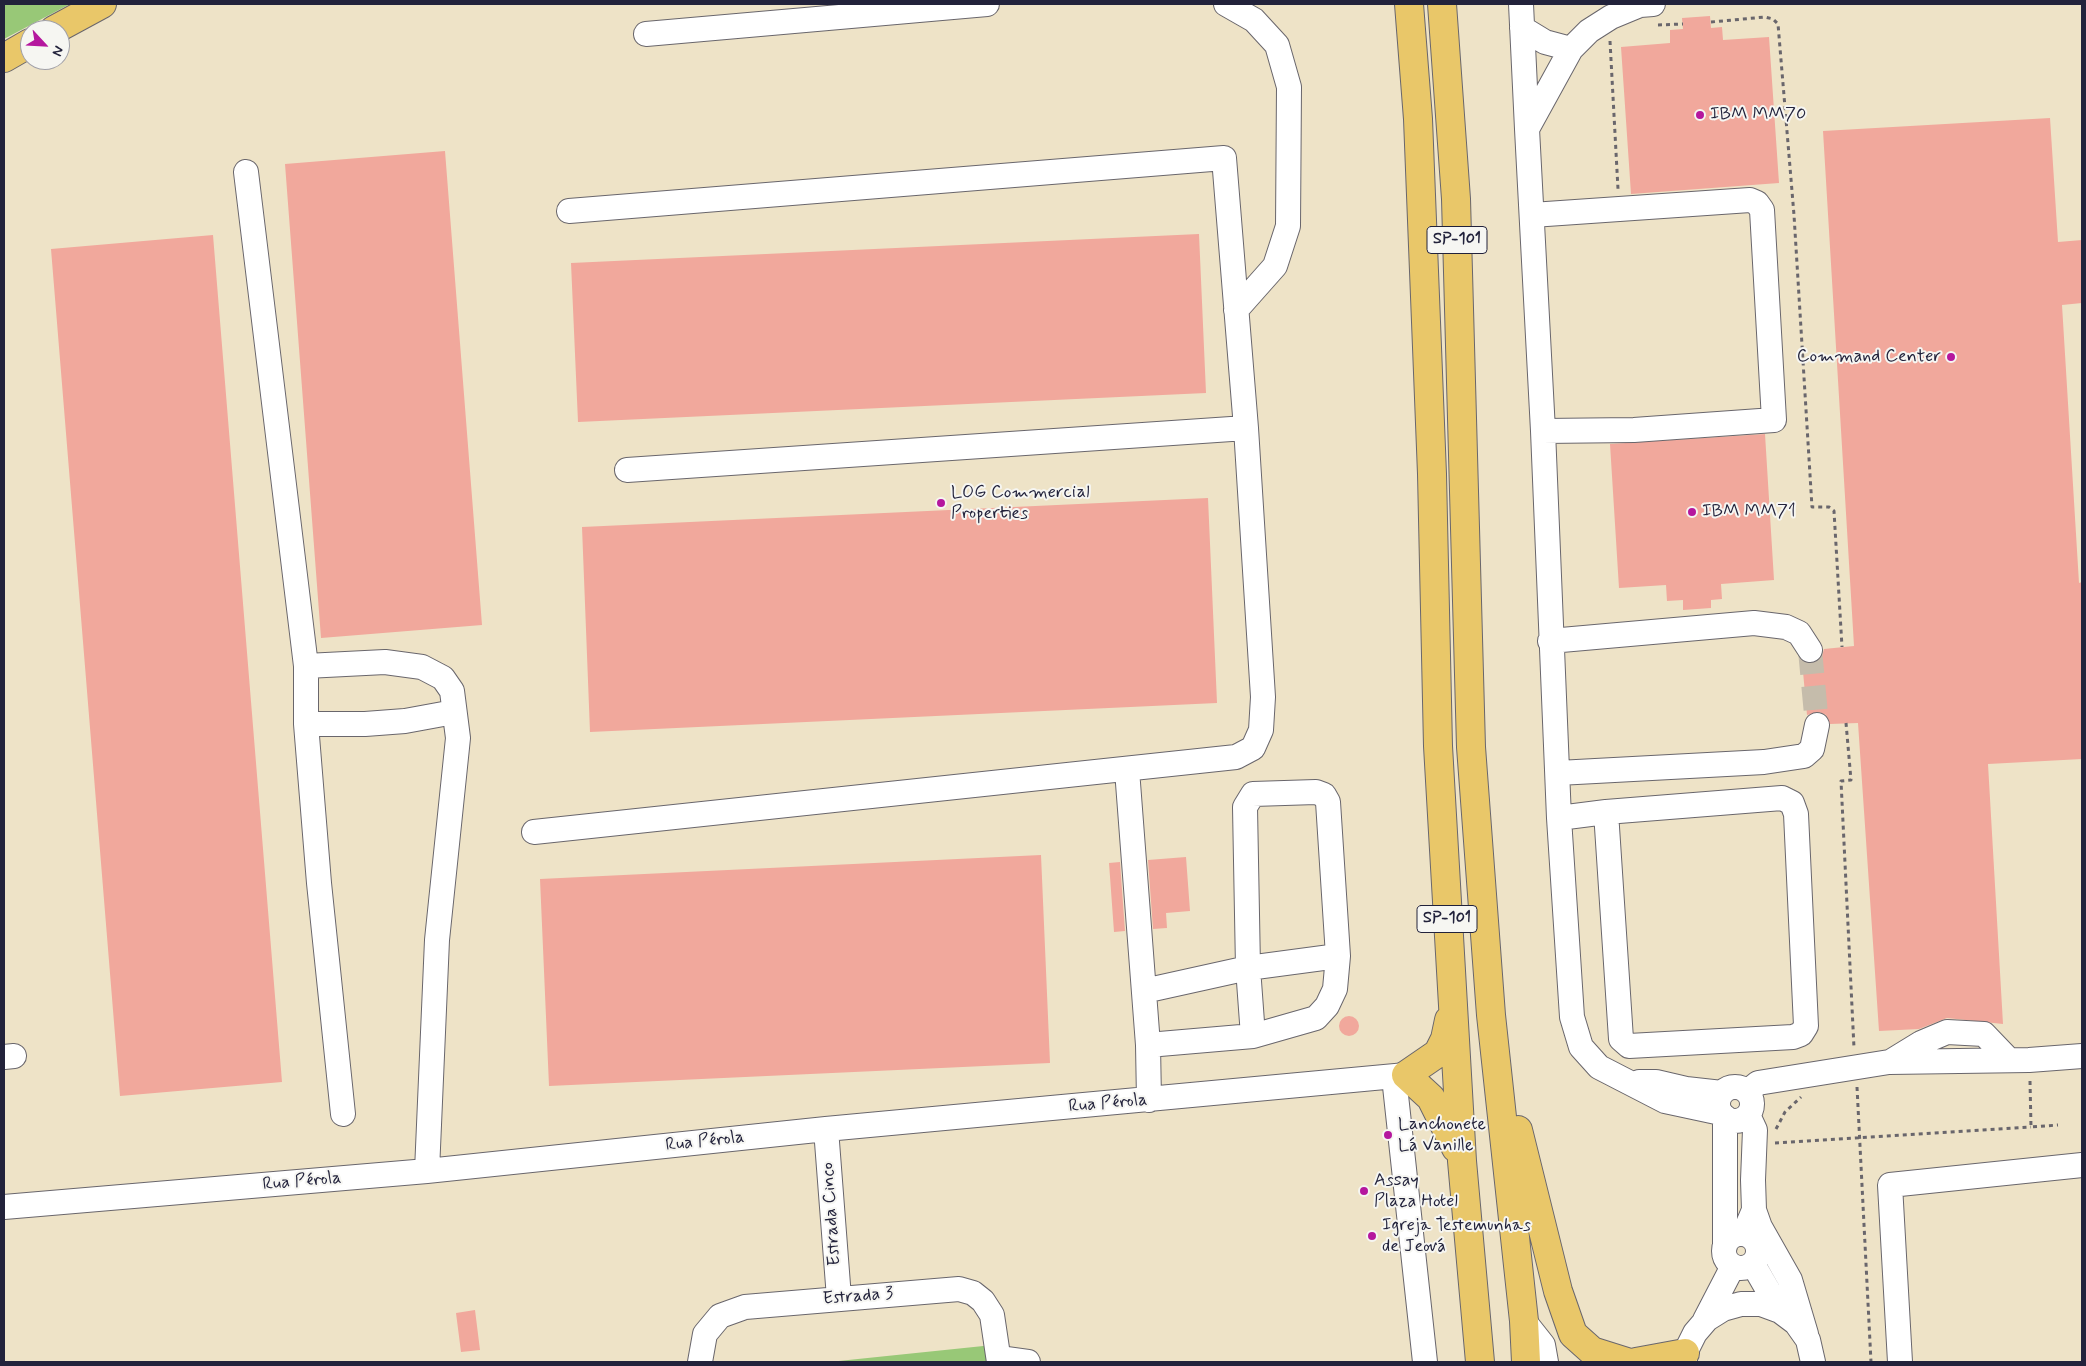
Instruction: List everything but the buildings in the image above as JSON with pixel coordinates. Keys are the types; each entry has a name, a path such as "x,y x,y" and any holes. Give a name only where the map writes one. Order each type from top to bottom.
{"highway":[{"path":"70,21 102,4"},
{"path":"1396,4 1418,120"},
{"name":"SP-101","path":"1409,4 1418,120 1432,474 1438,746 1462,1160 1480,1362"},
{"name":"SP-101","path":"1442,4 1456,199 1471,747 1491,1015 1524,1321 1526,1362"},
{"path":"1456,4 1456,199"},
{"path":"4,58 20,49"},
{"path":"1452,993 1447,1029 1438,1053 1400,1076 1431,1098 1462,1160"},
{"path":"1491,1015 1555,1282 1573,1334 1592,1351 1627,1362"},
{"path":"1636,1362 1685,1358"}],"street":[{"path":"646,34 987,4"},
{"path":"1226,4 1254,20 1277,45 1289,87 1288,226 1274,266 1236,310"},
{"path":"1521,4 1543,431 1550,641 1558,773 1558,818 1572,1017 1580,1048 1598,1068 1627,1081 1656,1082 1686,1089 1723,1108"},
{"path":"1527,128 1571,49 1589,31 1640,4 1654,14"},
{"path":"1522,28 1545,42 1571,49"},
{"path":"534,832 1236,757 1253,748 1261,730 1263,697 1246,428 1224,158 569,211"},
{"path":"246,172 306,666 306,724 319,883 343,1114"},
{"path":"1532,216 1750,200 1757,203 1762,210 1774,420 1634,430 1543,431"},
{"path":"627,470 1246,428"},
{"path":"1550,641 1754,623 1786,627 1799,633 1810,650"},
{"path":"306,666 385,662 422,667 443,678 452,691 458,738 437,940 427,1171"},
{"path":"306,724 365,724 405,721 454,712"},
{"path":"1558,773 1764,762 1804,756 1812,749 1817,725"},
{"path":"1127,770 1148,1045 1149,1100"},
{"path":"1148,1045 1253,1036 1316,1018 1327,1006 1335,989 1338,956 1328,802 1324,794 1316,792 1253,794 1245,807 1248,968 1253,1036"},
{"path":"1558,818 1606,812 1782,798 1792,803 1796,814 1806,1026 1801,1034 1794,1037 1629,1046 1621,1039 1606,812"},
{"path":"1144,991 1248,968 1338,956"},
{"path":"1749,1106 1758,1083 1800,1087 1855,1066 1889,1062 2082,1056"},
{"path":"1400,1076 1425,1362"},
{"name":"Rua Pérola","path":"4,1206 427,1171 826,1129 1400,1076"},
{"path":"1703,1324 1737,1259 1723,1108 1726,1090 1738,1087 1749,1106 1755,1130 1754,1210 1760,1227 1790,1280 1811,1351"},
{"name":"Estrada Cinco","path":"826,1129 839,1298"},
{"path":"1900,1362 1890,1185 2082,1165"},
{"path":"1754,1210 1746,1227 1753,1239 1748,1236 1737,1235 1732,1237 1737,1259 1780,1311 1796,1323 1811,1351"},
{"name":"Estrada 3","path":"700,1362 705,1334 720,1316 745,1307 959,1289 973,1293 983,1301 992,1315 999,1360"},
{"path":"1685,1358 1695,1333 1703,1324 1723,1309 1741,1304 1761,1304 1780,1311"},
{"path":"1524,1321 1543,1345 1546,1362"},
{"path":"999,1360 1028,1362"}],"path":[{"path":"1654,14 1683,24"},
{"path":"1711,22 1765,18 1773,19 1778,24 1794,215 1812,507 1829,507 1834,511 1842,647"},
{"path":"1610,37 1619,209"},
{"path":"1846,723 1851,780 1841,781 1855,1066 1862,1138 1871,1362"},
{"path":"2029,1073 2031,1127"},
{"path":"1774,1134 1800,1087"},
{"path":"1769,1143 2058,1125"}],"green space":[{"path":"4,4 70,4 40,20 20,20 20,31 4,39"},
{"path":"993,1345 995,1362 829,1362"}],"tunnel":[{"path":"1810,650 1817,725"}],"place":[{"name":"IBM MM70","path":"1700,115"},
{"name":"Command Center","path":"1951,357"},
{"name":"LOG Commercial Properties","path":"941,503"},
{"name":"IBM MM71","path":"1692,512"},
{"name":"Lanchonete Lá Vanille","path":"1388,1135"},
{"name":"Assay Plaza Hotel","path":"1364,1191"},
{"name":"Igreja Testemunhas de Jeová","path":"1372,1236"}]}
